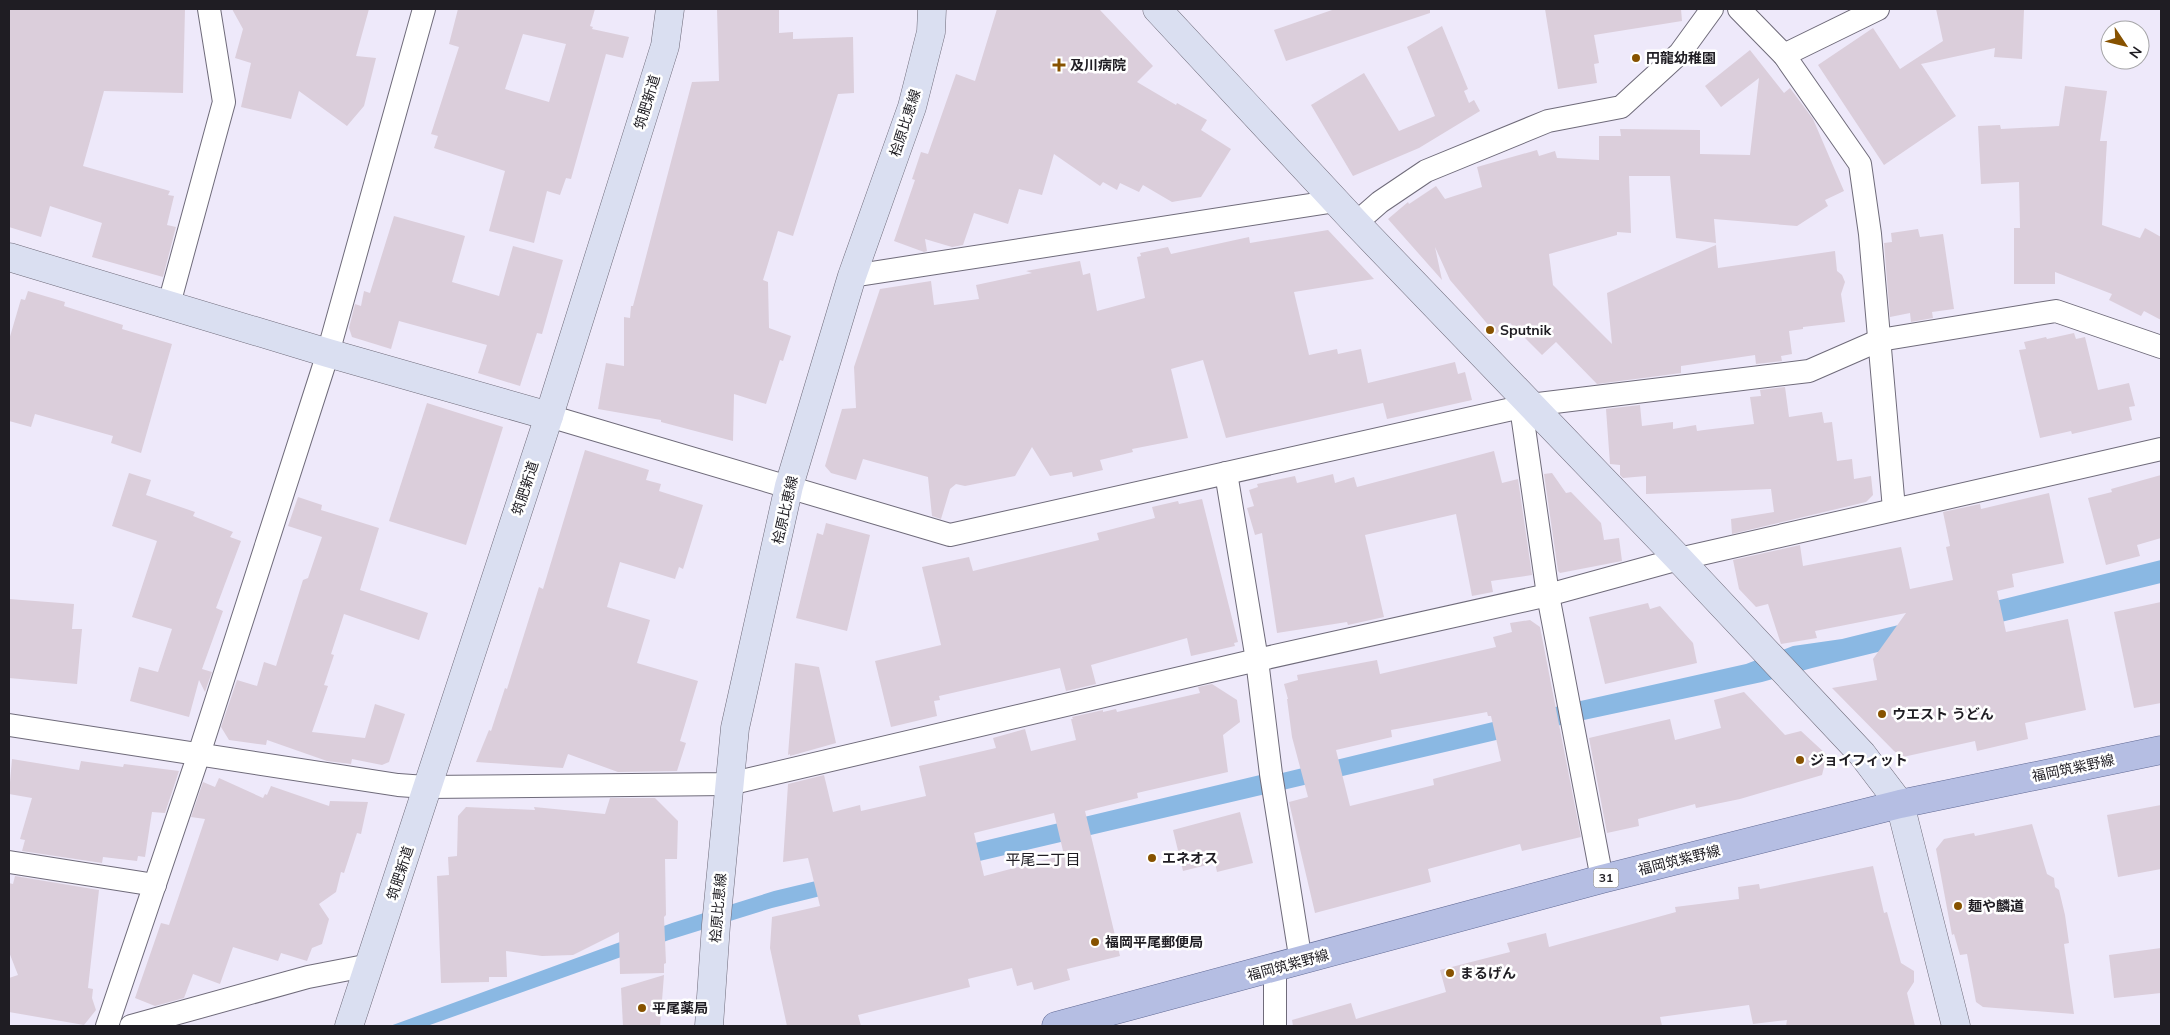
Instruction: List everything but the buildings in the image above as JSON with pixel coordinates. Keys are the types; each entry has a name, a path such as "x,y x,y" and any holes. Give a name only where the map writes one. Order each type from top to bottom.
{"main road":[{"name":"福岡筑紫野線","path":"1056,1026 1602,880 1900,804 2161,750"}],"street":[{"path":"169,304 224,102 209,9"},
{"path":"107,1026 199,754 328,353 424,9"},
{"name":"筑肥新道","path":"349,1026 420,815 426,787 549,416 665,46 670,9"},
{"name":"桧原比恵線","path":"708,1026 735,728 789,486 852,276 912,107 931,32 932,9"},
{"path":"1157,9 1525,406 1678,559 1862,754 1900,804 1956,1026"},
{"path":"1356,222 1380,202 1426,171 1548,121 1621,107 1680,53 1712,9"},
{"path":"1739,9 1784,55 1860,164 1870,234 1894,509"},
{"path":"1784,55 1878,9"},
{"path":"852,276 1336,201"},
{"path":"9,257 328,353 789,486 950,535 1525,406 1810,371 1880,340 2056,311 2161,347"},
{"path":"1525,406 1548,595 1602,880"},
{"path":"9,725 398,785 426,787 729,784 1257,660 1548,595 1678,559 2161,449"},
{"path":"1226,472 1257,660 1273,784 1288,965 1275,1026"},
{"path":"9,862 155,885"},
{"path":"131,1026 308,978 370,965"}],"water":[{"path":"2161,560 2161,583 1812,668 1762,682 1565,724 772,908 669,940 427,1026 390,1026 672,923 774,891 1260,775 1282,773 1576,702 1746,664 1793,646 1842,639"}],"place":[{"name":"円龍幼稚園","path":"1636,58"},
{"name":"及川病院","path":"1059,65"},
{"name":"Sputnik","path":"1490,330"},
{"name":"ウエスト うどん","path":"1882,714"},
{"name":"ジョイフィット","path":"1800,760"},
{"name":"エネオス","path":"1152,858"},
{"name":"麺や麟道","path":"1958,906"},
{"name":"福岡平尾郵便局","path":"1095,942"},
{"name":"まるげん","path":"1450,973"},
{"name":"平尾薬局","path":"642,1008"}],"district":[{"name":"平尾二丁目","path":"1043,860"}]}
